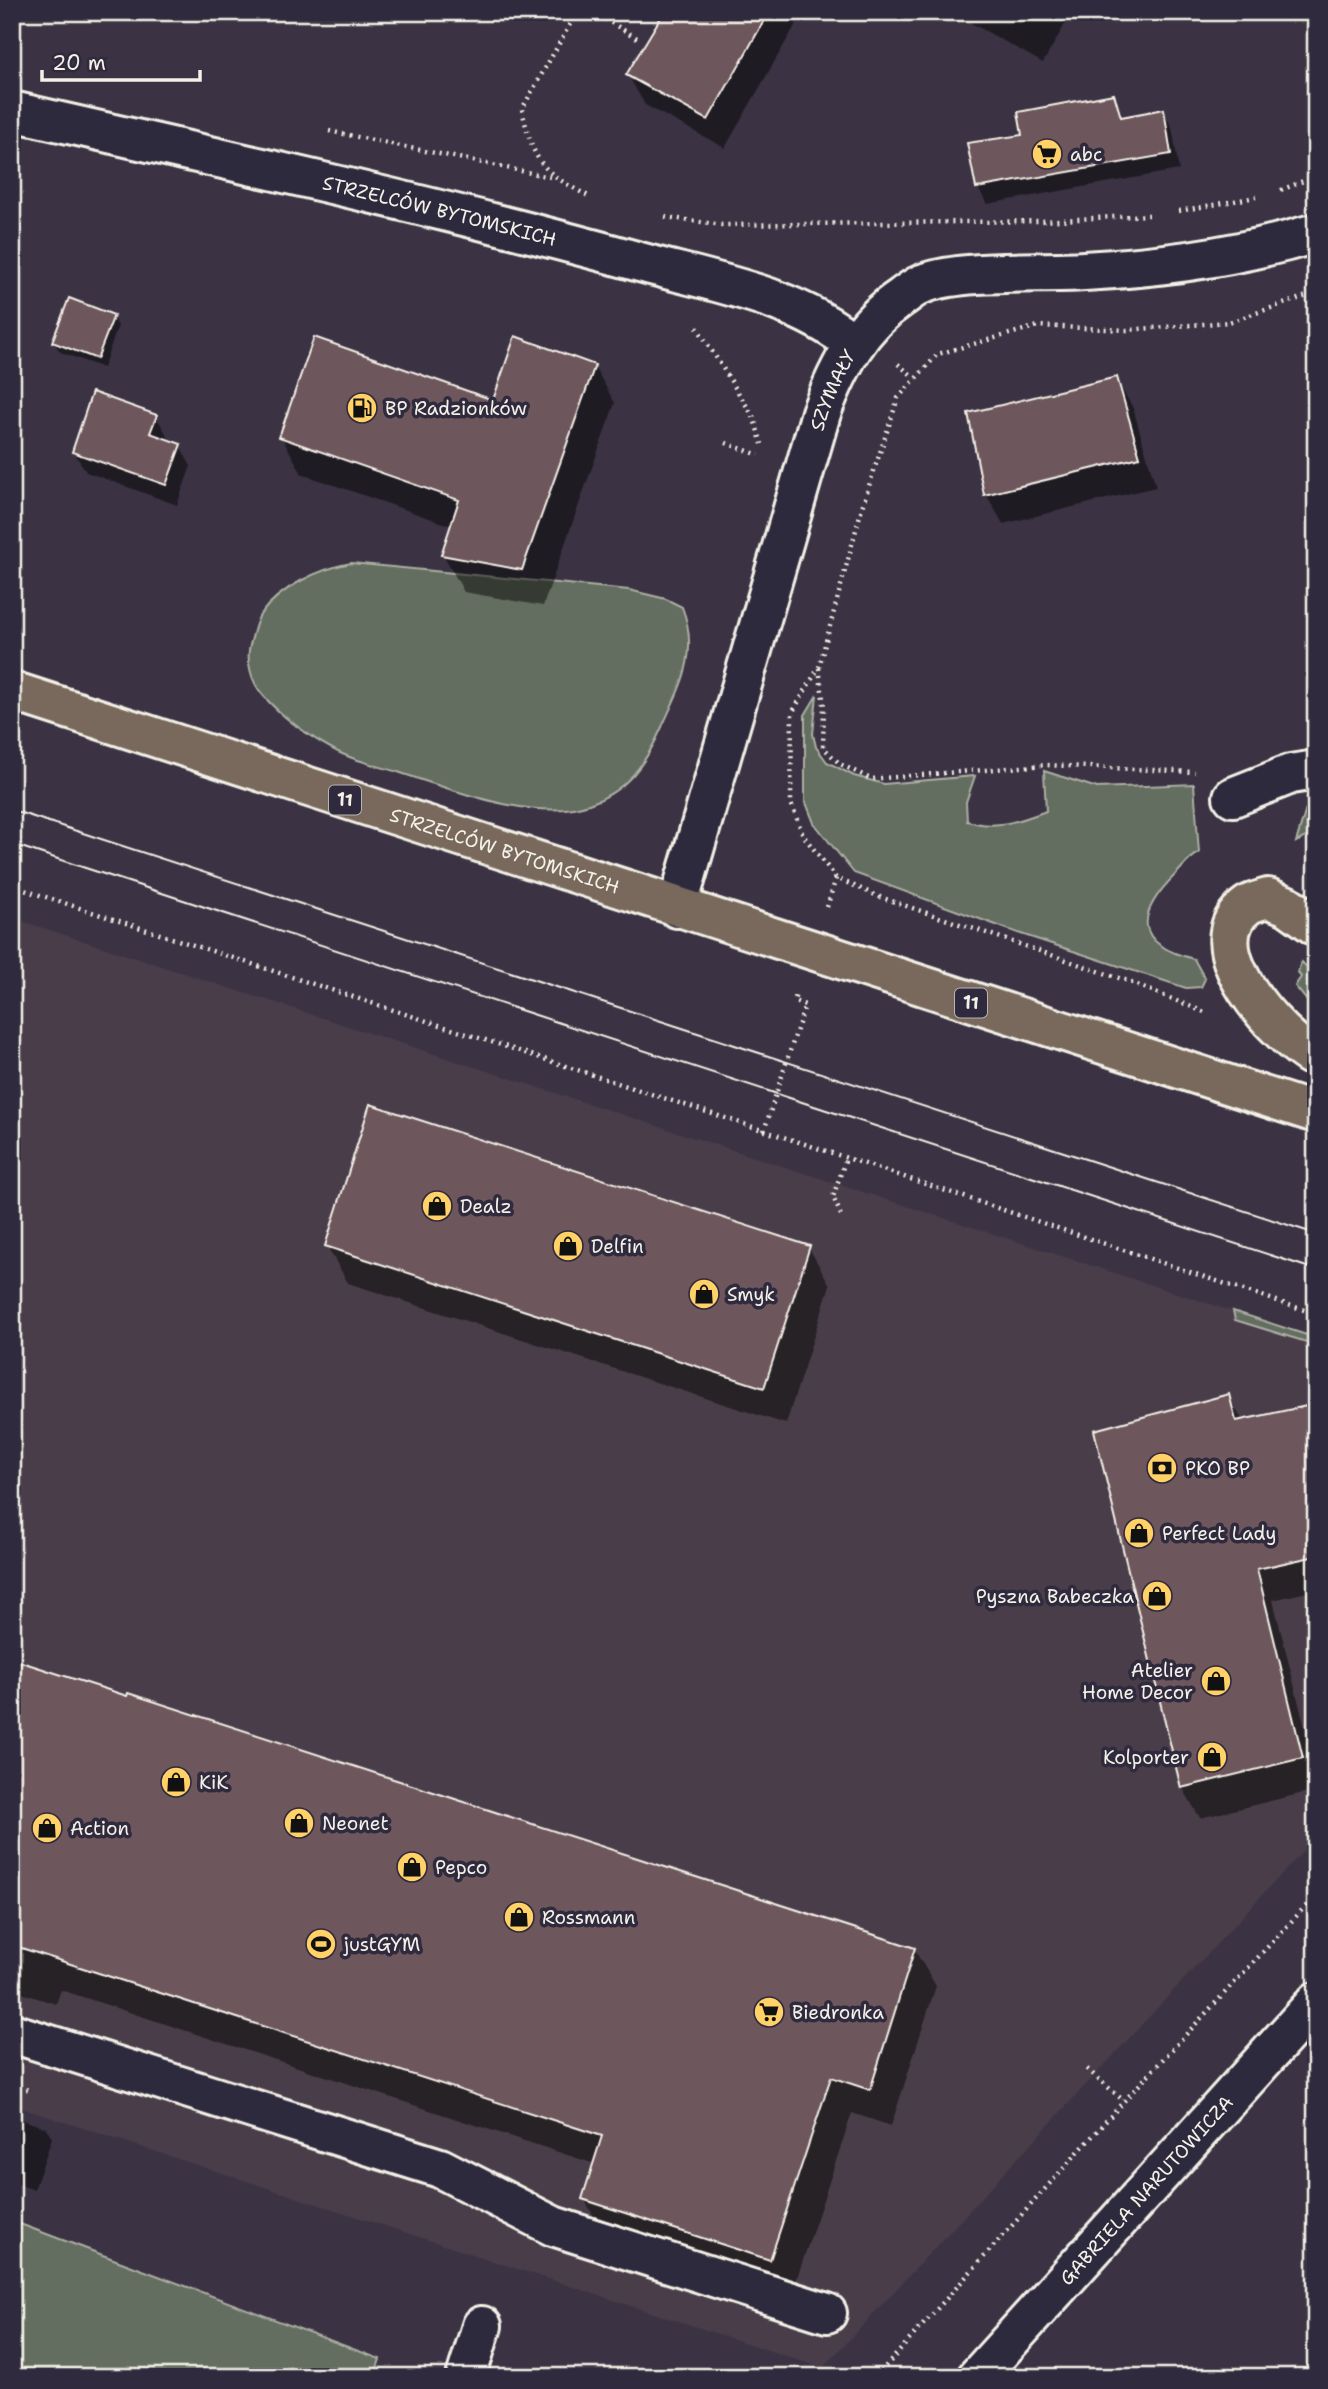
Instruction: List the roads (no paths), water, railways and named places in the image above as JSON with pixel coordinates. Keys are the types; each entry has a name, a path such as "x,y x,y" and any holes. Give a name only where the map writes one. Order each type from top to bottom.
{"highway":[{"name":"STRZELCÓW BYTOMSKICH","path":"12,691 677,908"},
{"path":"1316,926 1288,906 1268,898 1248,905 1237,917 1230,932 1231,952 1243,983 1257,1006 1297,1048 1316,1058"},
{"name":"11","path":"677,908 1316,1113"}],"street":[{"name":"STRZELCÓW BYTOMSKICH","path":"12,111 499,223 781,302 828,322 854,344"},
{"name":"SZYMAŁY","path":"677,908 821,413 836,373 854,344 884,309 924,283 983,275 1137,269 1188,263 1316,233"},
{"path":"1233,797 1291,774 1316,770"},
{"name":"GABRIELA NARUTOWICZA","path":"977,2377 1316,2002"},
{"path":"12,2033 440,2168 553,2226 827,2314"},
{"path":"466,2377 482,2326"}],"tram line":[{"path":"12,810 1316,1234"},
{"path":"12,844 1316,1270"}],"place":[{"name":"abc","path":"1047,154"},
{"name":"BP Radzionków","path":"362,408"},
{"name":"Dealz","path":"437,1206"},
{"name":"Delfin","path":"568,1246"},
{"name":"Smyk","path":"704,1294"},
{"name":"PKO BP","path":"1162,1468"},
{"name":"Perfect Lady","path":"1139,1533"},
{"name":"Pyszna Babeczka","path":"1157,1596"},
{"name":"Atelier Home Decor","path":"1216,1681"},
{"name":"Kolporter","path":"1212,1757"},
{"name":"KiK","path":"176,1782"},
{"name":"Neonet","path":"299,1823"},
{"name":"Action","path":"47,1828"},
{"name":"Pepco","path":"412,1867"},
{"name":"Rossmann","path":"519,1917"},
{"name":"justGYM","path":"321,1944"},
{"name":"Biedronka","path":"769,2012"}]}
